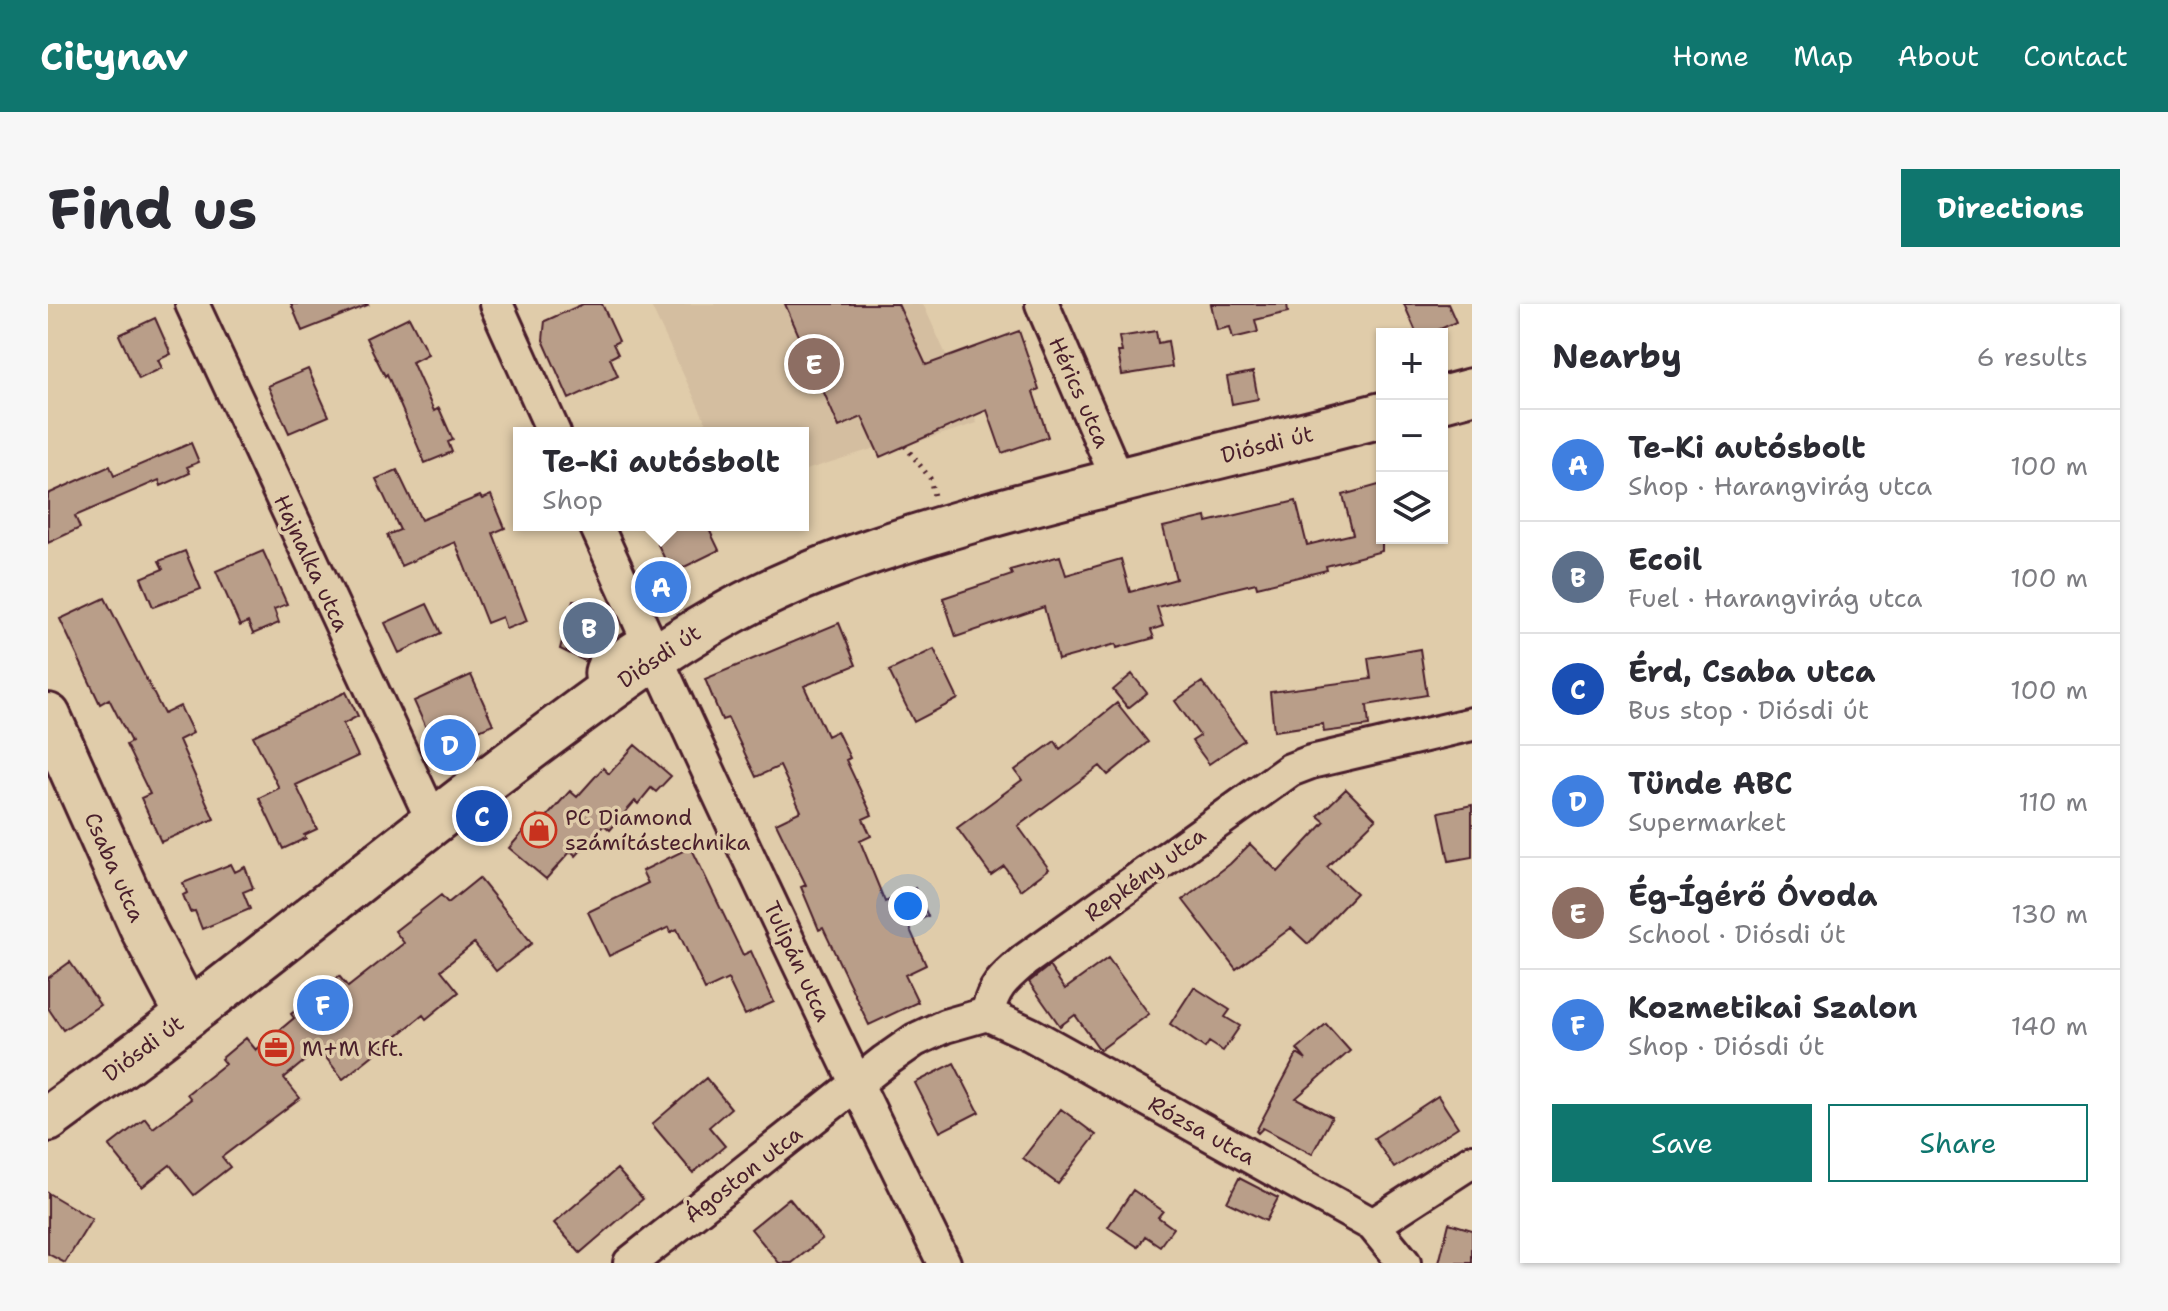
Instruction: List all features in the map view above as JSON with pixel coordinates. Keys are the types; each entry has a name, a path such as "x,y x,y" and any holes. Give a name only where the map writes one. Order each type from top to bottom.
{"main road":[{"path":"1448,397 1472,391"},
{"name":"Diósdi út","path":"48,1119 188,1015 433,821 601,695 649,644 709,623 831,566 922,535 1118,480 1376,416"},
{"name":"Csaba utca","path":"48,716 144,931 188,1015"}],"street":[{"name":"Hajnalka utca","path":"192,304 433,821"},
{"name":"Hérics utca","path":"1042,304 1118,480"},
{"path":"501,306 551,427"},
{"name":"Tulipán utca","path":"599,531 855,1084 944,1263"},
{"name":"Repkény utca","path":"987,1014 992,995 1005,977 1025,960 1290,770 1311,762 1472,724"},
{"path":"855,1084 915,1040 945,1026 987,1014"},
{"name":"Rózsa utca","path":"987,1014 1030,1034 1373,1225 1404,1263"},
{"name":"Ágoston utca","path":"630,1263 855,1084"},
{"path":"1373,1225 1472,1161"}],"path":[{"path":"905,446 930,478 935,501"}],"shaded area":[{"path":"650,304 923,304 977,423 880,457 875,448 809,469 809,427 708,427"}],"building":[{"path":"291,304 367,304 368,305 302,331"},
{"path":"583,304 602,304 619,341 613,344 618,354 610,358 618,376 569,399 543,340 545,321"},
{"path":"785,304 898,304 926,365 1019,331 1039,389 1033,392 1048,437 1002,453 987,410 880,457 862,417 839,427"},
{"path":"1211,304 1287,304 1288,312 1255,320 1258,332 1233,338 1230,327 1217,330"},
{"path":"1404,304 1448,304 1456,322 1442,328 1414,328"},
{"path":"409,317 428,354 412,362 434,411 439,408 453,440 448,442 452,452 425,463 387,374 385,376 366,338"},
{"path":"155,318 171,354 158,360 162,368 139,379 119,335"},
{"path":"1156,331 1158,343 1168,341 1172,367 1122,375 1119,337"},
{"path":"308,369 329,416 289,433 268,386"},
{"path":"1253,372 1258,399 1232,404 1227,377"},
{"path":"191,443 199,462 187,467 190,473 161,486 159,480 75,516 80,528 48,543 48,494 110,466 114,476"},
{"path":"397,470 421,520 480,496 482,499 491,495 505,528 493,533 527,621 506,629 502,617 487,623 455,542 401,566 387,535 400,530 376,479"},
{"path":"1376,486 1376,544 1382,544 1382,551 1326,566 1327,570 1157,607 1163,626 1151,630 1154,638 1117,648 1116,644 1058,660 1044,607 956,637 943,598 1012,575 1010,570 1060,556 1066,575 1121,559 1130,592 1176,579 1163,527 1206,517 1207,522 1296,501 1307,545 1353,534 1343,495"},
{"path":"659,531 710,531 719,550 672,573 682,593 654,606 642,581 669,568 653,534"},
{"path":"185,551 201,589 153,607 141,578 163,569 159,561"},
{"path":"263,551 287,604 274,609 279,623 253,634 248,622 240,626 216,571"},
{"path":"105,598 164,714 180,706 193,733 179,740 214,819 161,842 141,798 150,794 126,745 131,742 109,699 100,704 60,619"},
{"path":"573,600 593,601 592,614 607,614 617,636 590,654 585,661 560,649"},
{"path":"427,604 441,633 399,653 385,623"},
{"path":"839,623 856,665 804,686 827,736 837,731 850,758 846,760 872,815 863,819 871,836 860,841 885,902 915,888 928,916 908,925 926,965 905,975 918,1002 869,1025 823,928 819,930 801,887 806,885 776,823 801,811 780,766 756,777 728,718 722,720 705,679"},
{"path":"934,649 958,699 914,722 889,671"},
{"path":"1420,649 1427,695 1367,705 1369,726 1324,732 1323,724 1274,731 1270,692 1371,679 1368,658"},
{"path":"1132,674 1147,693 1128,708 1113,690"},
{"path":"471,675 493,724 460,738 454,726 430,737 414,701"},
{"path":"1202,682 1244,740 1209,764 1192,741 1200,736 1175,701"},
{"path":"346,692 358,716 343,724 358,756 296,785 317,829 283,849 259,798 279,788 253,736"},
{"path":"1117,703 1148,742 1108,775 1100,766 1018,826 1049,869 1021,890 1004,866 991,875 957,828 1022,780 1015,770 1055,741 1060,749"},
{"path":"635,745 671,776 656,792 651,788 638,804 635,801 610,830 604,825 576,856 571,851 546,879 509,848 537,816 543,821 570,791 577,797 603,768 609,774"},
{"path":"1346,789 1376,819 1327,867 1356,893 1308,944 1291,928 1236,969 1183,900 1230,864 1250,844 1278,872 1325,822 1318,816"},
{"path":"1472,805 1472,857 1449,861 1439,812"},
{"path":"691,847 743,955 751,951 774,1002 745,1015 728,979 705,990 677,929 671,932 669,927 609,956 588,912 648,883 642,871"},
{"path":"231,864 235,872 245,867 253,888 243,892 250,909 202,929 195,911 190,912 183,895 187,893 183,883"},
{"path":"479,878 532,943 496,971 474,943 441,970 459,992 426,1019 423,1015 343,1079 319,1049 284,1078 300,1098 222,1157 230,1167 194,1195 170,1165 142,1187 109,1146 145,1118 153,1128 191,1099 187,1094 225,1064 221,1059 246,1038 256,1050 294,1018 291,1014 339,976 348,987 404,943 395,931 441,895 448,903"},
{"path":"1108,958 1149,1014 1100,1050 1075,1015 1060,1026 1029,982 1049,966 1065,989"},
{"path":"70,962 100,1005 63,1030 48,1008 48,978"},
{"path":"1194,987 1230,1010 1225,1017 1240,1026 1223,1051 1209,1042 1205,1048 1170,1024"},
{"path":"1326,1024 1350,1051 1296,1098 1332,1117 1312,1154 1263,1128 1258,1133 1256,1131 1297,1054 1306,1060 1297,1049"},
{"path":"954,1063 979,1112 940,1132 915,1083"},
{"path":"706,1078 731,1108 709,1127 725,1146 693,1173 652,1124"},
{"path":"1438,1096 1458,1127 1394,1168 1374,1138"},
{"path":"1061,1109 1096,1135 1058,1184 1023,1158"},
{"path":"617,1169 643,1199 580,1253 554,1223"},
{"path":"1239,1178 1278,1198 1266,1221 1227,1202"},
{"path":"1133,1190 1163,1211 1158,1217 1173,1228 1160,1246 1145,1236 1138,1247 1108,1227"},
{"path":"48,1193 92,1219 65,1263 48,1254"},
{"path":"789,1198 822,1239 792,1263 779,1263 751,1229"},
{"path":"1449,1223 1472,1230 1472,1263 1439,1263"}],"place":[{"name":"Ég-Ígérő Óvoda","path":"814,364"},
{"name":"Te-Ki autósbolt","path":"661,587"},
{"name":"Ecoil","path":"589,628"},
{"name":"Tünde ABC","path":"450,745"},
{"name":"Érd, Csaba utca","path":"482,816"},
{"name":"PC Diamond számítástechnika","path":"539,830"},
{"name":"Kozmetikai Szalon","path":"323,1005"},
{"name":"M+M Kft.","path":"276,1048"}]}
